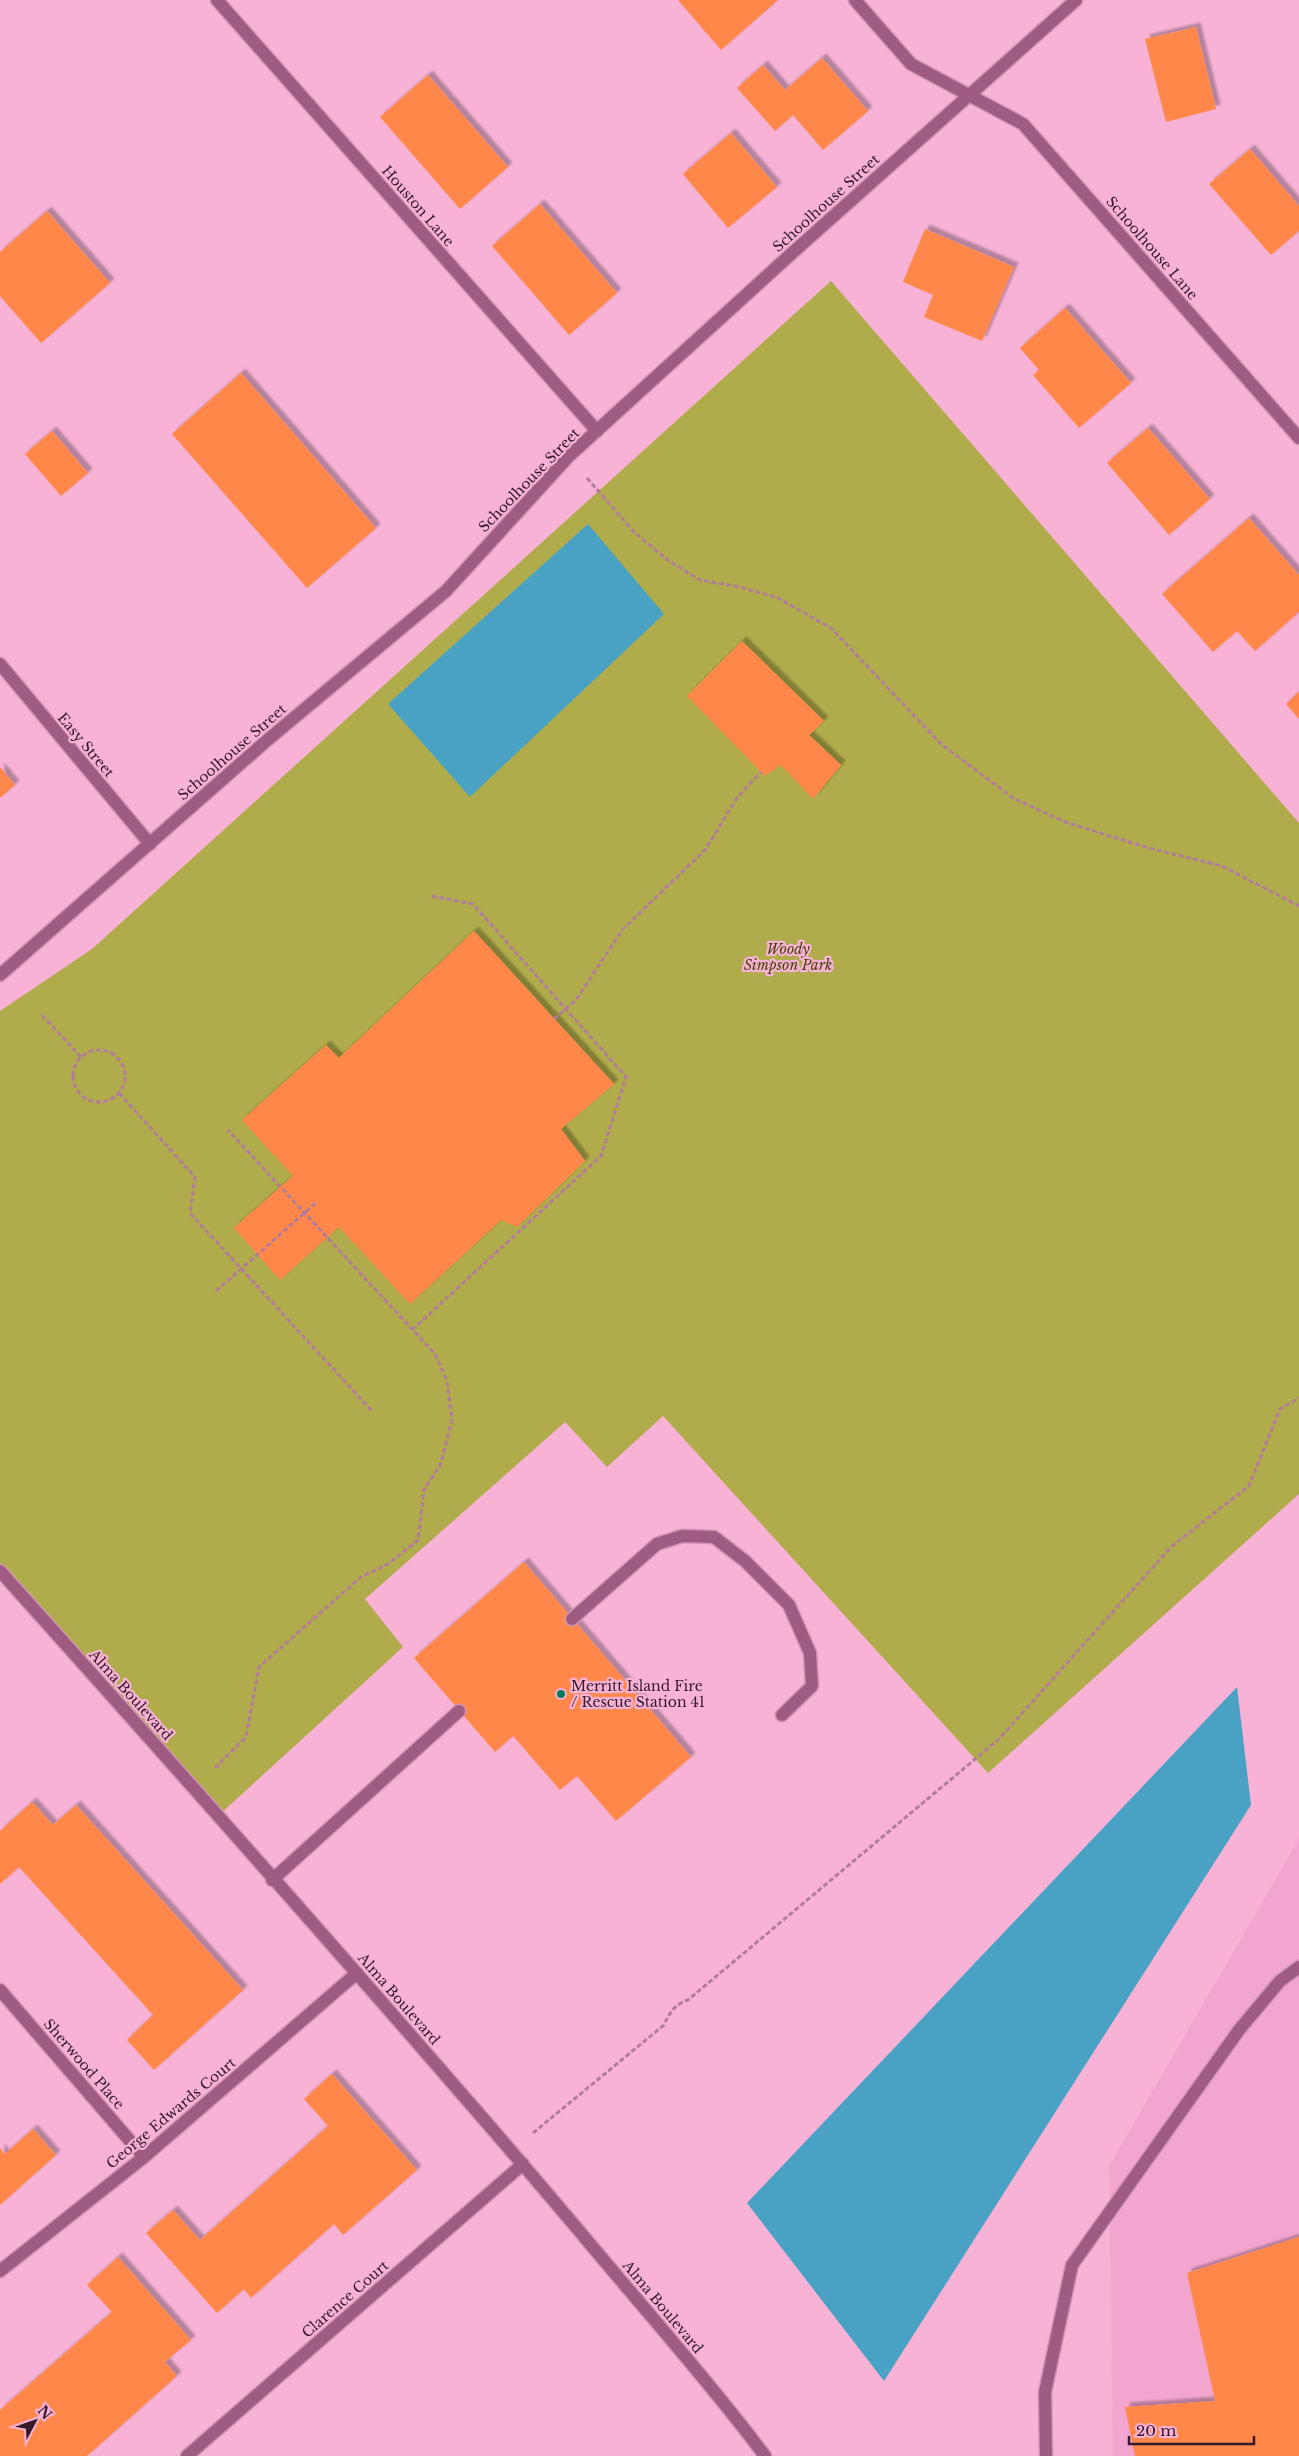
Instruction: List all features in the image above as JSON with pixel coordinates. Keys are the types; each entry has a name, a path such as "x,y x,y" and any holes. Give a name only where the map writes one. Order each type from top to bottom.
{"street":[{"name":"Houston Lane","path":"217,0 596,431"},
{"name":"Schoolhouse Lane","path":"855,0 911,64 1023,124 1299,438"},
{"name":"Schoolhouse Street","path":"0,975 265,742 446,591 569,456 1076,0"},
{"name":"Easy Street","path":"0,664 150,844"},
{"path":"572,1619 657,1544 682,1536 714,1537 745,1561 788,1605 810,1653 812,1686 782,1715"},
{"name":"Alma Boulevard","path":"0,1572 219,1815 272,1880 357,1973 523,2164 732,2412 765,2456"},
{"path":"272,1880 459,1711"},
{"path":"1046,2456 1045,2392 1072,2265 1239,2030 1280,1980 1299,1967"},
{"name":"George Edwards Court","path":"0,2271 144,2157 357,1973"},
{"name":"Sherwood Place","path":"0,1990 144,2157"},
{"name":"Clarence Court","path":"187,2456 523,2164"}],"path":[{"path":"587,478 634,532 669,561 692,576 700,580 740,587 778,598 831,628 940,744 1013,798 1065,822 1149,848 1222,866 1299,906"},
{"path":"554,1019 576,1000 623,928 705,850 736,798 761,772"},
{"path":"412,1330 601,1156 626,1077 473,904 431,896"},
{"path":"42,1015 81,1056"},
{"path":"96,1050 113,1054 119,1060 124,1076 119,1093 112,1098 95,1102 80,1094 73,1079 76,1063 81,1056 96,1050"},
{"path":"119,1093 195,1177 190,1213 372,1411"},
{"path":"215,1768 246,1737 259,1667 361,1577 388,1564 418,1540 424,1490 440,1466 452,1420 447,1381 435,1354 228,1130"},
{"path":"216,1291 317,1202"},
{"path":"533,2133 664,2025 671,2010 679,2003 688,2000 998,1740 1172,1546 1248,1486 1280,1409 1299,1398"}],"shaded area":[{"path":"1299,1839 1299,2456 1113,2456 1109,2166"}],"green space":[{"name":"Woody Simpson Park","path":"831,281 1299,823 1299,1494 988,1773 663,1416 607,1467 565,1422 365,1599 403,1647 219,1815 0,1571 0,1011 92,949"}],"water":[{"path":"588,524 664,614 470,797 388,704"},
{"path":"1237,1687 1251,1805 884,2381 747,2203"}],"building":[{"path":"678,0 778,0 721,50"},
{"path":"1196,27 1216,109 1166,122 1145,39"},
{"path":"822,58 868,111 823,150 793,115 775,131 737,88 763,65 785,90"},
{"path":"428,75 508,167 460,209 380,117"},
{"path":"731,133 777,187 728,228 683,174"},
{"path":"1250,149 1299,206 1299,231 1271,255 1209,184"},
{"path":"540,204 617,293 569,335 492,246"},
{"path":"47,211 110,283 41,343 0,296 0,252"},
{"path":"925,229 1014,267 982,341 924,317 933,295 903,282"},
{"path":"1065,308 1131,383 1079,428 1033,375 1039,370 1020,348"},
{"path":"241,373 376,528 307,588 172,434"},
{"path":"1148,428 1210,499 1169,535 1107,463"},
{"path":"52,431 88,473 61,496 25,454"},
{"path":"1249,518 1299,575 1299,612 1255,651 1237,631 1213,652 1162,594"},
{"path":"742,641 824,721 809,735 841,765 813,799 781,765 765,776 687,696"},
{"path":"1299,692 1299,719 1286,704"},
{"path":"0,767 15,785 0,798"},
{"path":"474,931 614,1084 561,1129 585,1161 517,1227 501,1220 410,1304 339,1227 280,1280 234,1228 293,1176 242,1120 326,1045 339,1058"},
{"path":"524,1562 691,1757 616,1821 577,1776 560,1790 513,1736 495,1752 414,1658"},
{"path":"32,1802 53,1825 76,1805 243,1990 154,2070 127,2040 153,2015 19,1867 0,1884 0,1831"},
{"path":"332,2074 417,2170 343,2235 334,2224 251,2298 244,2289 217,2313 146,2233 173,2210 200,2240 328,2126 304,2099"},
{"path":"33,2129 56,2155 0,2205 0,2148 5,2154"},
{"path":"1299,2237 1299,2456 1135,2456 1125,2407 1215,2401 1187,2273"},
{"path":"118,2257 191,2340 165,2362 177,2376 87,2456 0,2456 0,2410 112,2312 87,2285"}],"place":[{"name":"Merritt Island Fire / Rescue Station 41","path":"561,1694"}]}
